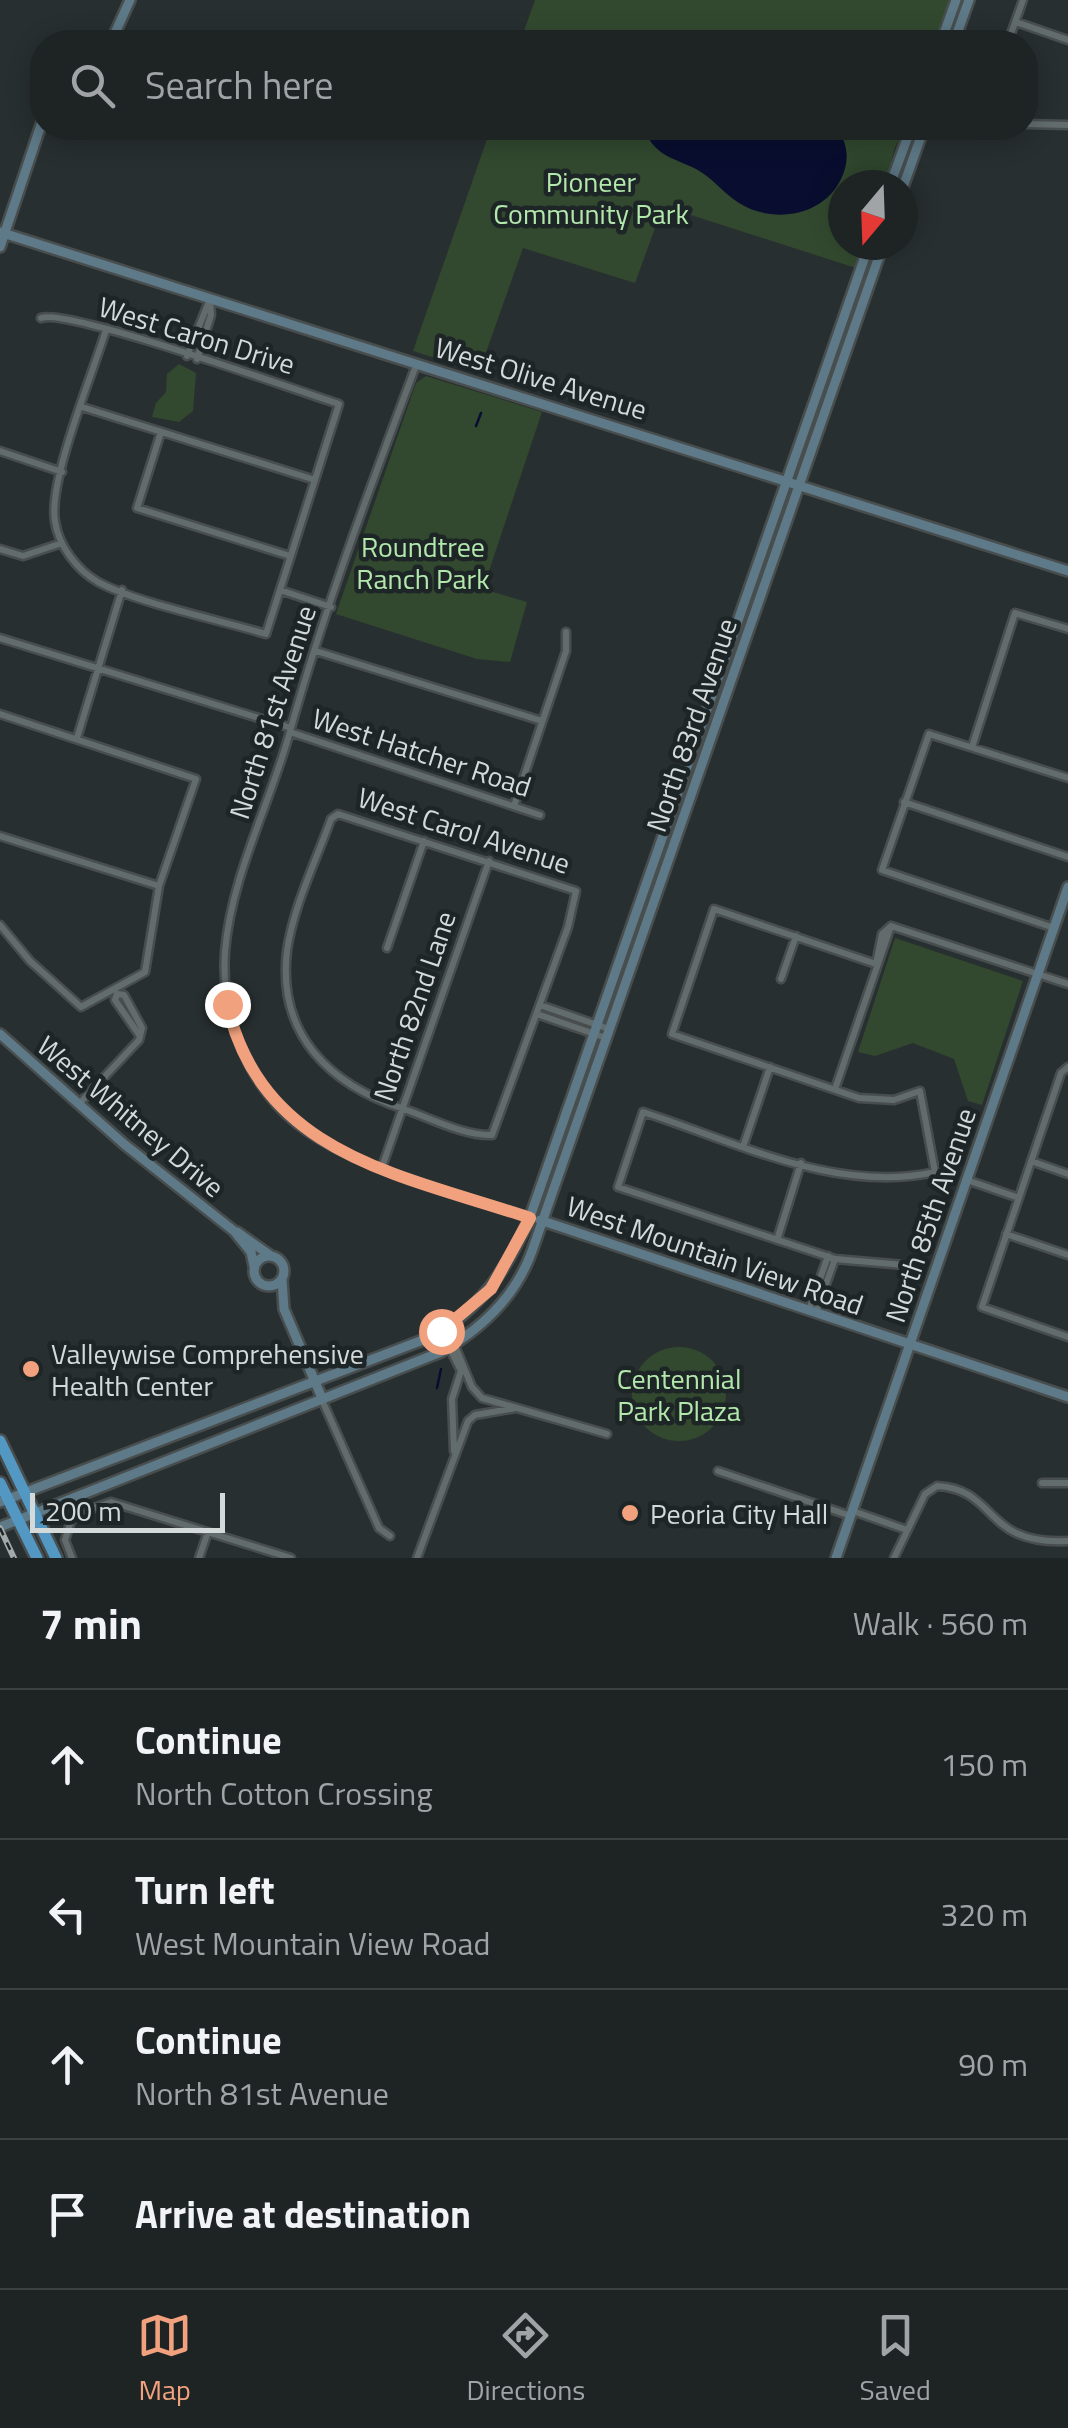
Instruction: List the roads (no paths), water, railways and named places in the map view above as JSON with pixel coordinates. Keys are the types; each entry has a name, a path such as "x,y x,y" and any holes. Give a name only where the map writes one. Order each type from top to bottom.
{"highway":[{"path":"0,1441 56,1558"},
{"path":"0,1483 37,1558"}],"main road":[{"path":"116,30 129,0"},
{"path":"945,30 956,0"},
{"path":"958,30 969,0"},
{"path":"0,247 36,140"},
{"path":"896,170 907,140"},
{"path":"909,170 920,140"},
{"name":"West Olive Avenue","path":"2,233 1068,571"},
{"name":"North 83rd Avenue","path":"444,1329 492,1286 530,1218 864,260"},
{"name":"North 83rd Avenue","path":"10,1508 35,1514 452,1345 489,1316 513,1288 542,1221 878,260"},
{"path":"856,282 868,286"},
{"path":"731,641 742,645"},
{"name":"North 85th Avenue","path":"836,1558 1068,887"},
{"name":"West Whitney Drive","path":"0,1034 234,1230 283,1264 284,1309"},
{"name":"West Mountain View Road","path":"530,1218 1068,1397"},
{"name":"West Whitney Drive","path":"234,1230 251,1252 256,1279 284,1309 322,1398"},
{"path":"254,1266 263,1256 272,1256"},
{"path":"265,1286 282,1278"},
{"path":"492,1286 513,1288"},
{"path":"0,1515 25,1493 444,1329"},
{"path":"0,1527 10,1508"}],"street":[{"path":"1013,30 1024,0"},
{"path":"1016,22 1068,40"},
{"path":"1038,124 1068,125"},
{"path":"187,356 210,298"},
{"path":"197,359 211,315 210,298"},
{"name":"West Caron Drive","path":"42,318 52,314 338,404 314,480"},
{"path":"82,407 314,480 266,634 122,590 90,576 62,543 54,520 62,472 82,407 106,330"},
{"name":"North 81st Avenue","path":"258,1080 231,1020 225,952 252,846 417,363"},
{"path":"161,432 137,508 290,556"},
{"path":"0,451 62,472"},
{"path":"0,549 23,556 62,543"},
{"path":"77,738 122,590"},
{"path":"280,590 331,608"},
{"path":"972,747 1015,613 1068,630"},
{"path":"514,804 566,651 566,632"},
{"name":"West Hatcher Road","path":"0,638 290,730 540,816"},
{"path":"316,651 542,721"},
{"path":"0,714 196,779 159,886 145,972 81,1007 30,961 0,925"},
{"path":"1054,928 882,870 929,734 1068,778"},
{"path":"904,802 1068,856"},
{"name":"West Carol Avenue","path":"402,1108 344,1083 314,1052 293,1012 286,960 292,930 334,815 573,888 577,895 540,1005"},
{"path":"0,836 159,886"},
{"path":"387,948 424,840"},
{"name":"North 82nd Lane","path":"382,1167 488,861"},
{"path":"876,964 714,910 672,1034 835,1090 882,1100 920,1091 935,1172 888,1180 859,1179 643,1112 618,1187 831,1258 904,1265"},
{"path":"835,1090 882,934 891,926 1068,984"},
{"path":"781,979 796,936"},
{"path":"79,1104 140,1036 142,1028 134,1013 124,995 116,991"},
{"path":"402,1108 492,1134 540,1005 607,1033"},
{"path":"537,1014 596,1029"},
{"path":"744,1144 770,1067"},
{"path":"1066,1067 982,1307 1068,1337"},
{"name":"West Mountain View Road","path":"258,1080 286,1115 316,1139 382,1167 530,1218"},
{"path":"1032,1161 1068,1174"},
{"path":"777,1240 801,1163"},
{"path":"966,1179 1018,1198"},
{"path":"1006,1234 1068,1255"},
{"path":"812,1311 831,1258"},
{"path":"444,1329 472,1387 482,1398 606,1434"},
{"path":"452,1345 460,1371 452,1399 454,1452"},
{"path":"456,1391 472,1387"},
{"path":"322,1398 379,1528 390,1536"},
{"path":"417,1558 454,1452 482,1398"},
{"path":"454,1412 474,1416 516,1408"},
{"path":"718,1472 907,1530"},
{"path":"1042,1483 1068,1482"},
{"path":"894,1558 925,1494 937,1486 968,1493 1005,1530 1025,1540 1068,1541"},
{"path":"72,1558 65,1540 71,1521 80,1513 111,1502 291,1558"},
{"path":"199,1558 208,1532"}],"water":[{"path":"650,140 844,140 847,159 844,170 828,170 828,197 822,202 810,209 781,215 752,210 702,173 665,154"}],"waterway":[{"path":"476,426 481,413"},
{"path":"437,1388 441,1369"}],"railway":[{"path":"0,1528 14,1558"}],"place":[{"name":"Valleywise Comprehensive Health Center","path":"31,1369"},
{"name":"Peoria City Hall","path":"630,1513"}],"park label":[{"name":"Pioneer Community Park","path":"591,197"},
{"name":"Roundtree Ranch Park","path":"423,562"},
{"name":"Centennial Park Plaza","path":"679,1394"}]}
